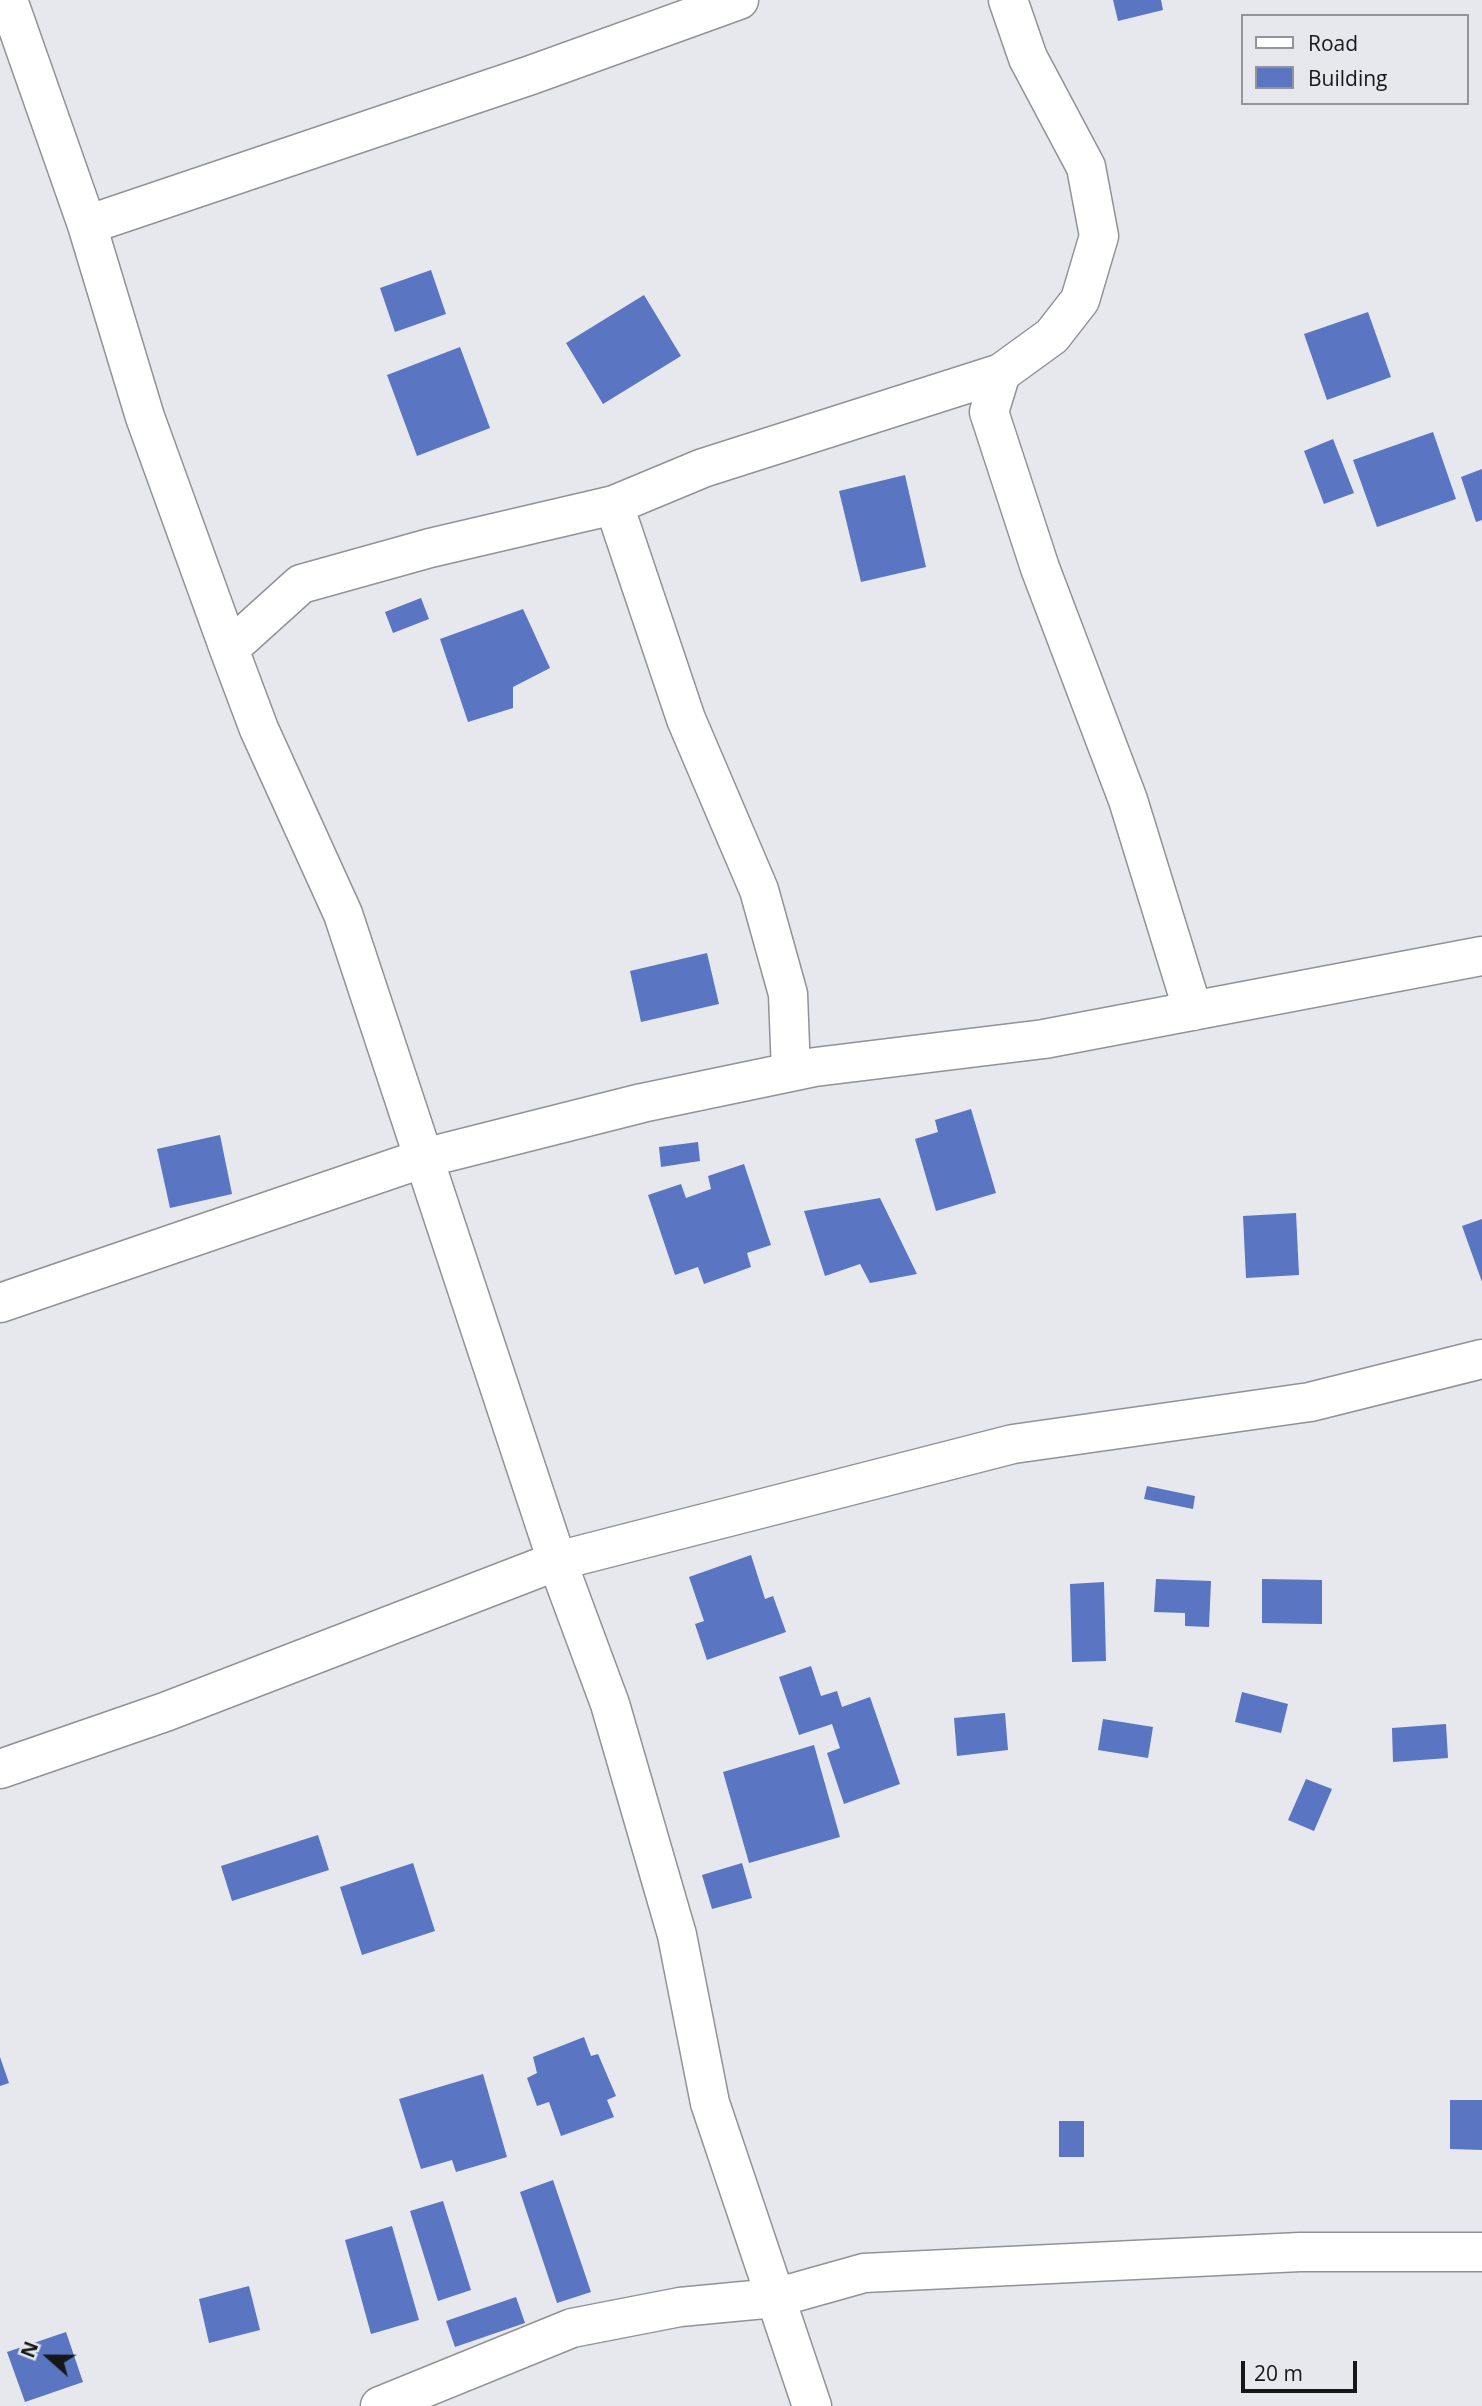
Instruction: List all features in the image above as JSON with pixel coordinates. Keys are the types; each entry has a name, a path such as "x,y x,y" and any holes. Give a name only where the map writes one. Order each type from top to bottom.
{"street":[{"path":"87,225 531,75 739,0"},
{"path":"229,649 301,583 430,548 614,505 704,468 1001,373 1052,336 1080,300 1099,236 1086,167 1028,58 1008,0"},
{"path":"6,6 87,225 145,417 258,729 343,914 557,1561 610,1704 677,1935 710,2103 812,2406"},
{"path":"1001,373 989,412 1040,568 1128,800 1192,1011"},
{"path":"614,505 686,719 759,890 788,994 791,1072"},
{"path":"0,1303 424,1157 642,1103 791,1072 1044,1039 1482,956"},
{"path":"0,1769 165,1712 557,1561 1013,1444 1310,1402 1482,1359"},
{"path":"380,2406 572,2328 680,2307 775,2298 863,2273 1300,2252 1482,2252"}],"building":[{"path":"1113,0 1161,0 1163,10 1118,21"},
{"path":"431,270 446,314 395,332 380,288"},
{"path":"644,295 681,356 603,404 566,343"},
{"path":"1368,312 1391,377 1327,400 1304,334"},
{"path":"460,347 490,428 417,456 387,375"},
{"path":"1433,432 1456,499 1377,527 1353,460"},
{"path":"1333,439 1354,493 1324,504 1304,451"},
{"path":"1482,469 1482,520 1476,522 1461,477"},
{"path":"905,475 926,567 861,582 839,491"},
{"path":"421,598 429,619 393,633 385,612"},
{"path":"523,609 550,668 513,687 513,708 468,722 440,639"},
{"path":"707,953 719,1004 641,1022 630,971"},
{"path":"971,1109 996,1193 936,1211 915,1139 938,1132 935,1120"},
{"path":"220,1135 232,1194 170,1208 157,1149"},
{"path":"698,1142 700,1161 661,1167 659,1147"},
{"path":"744,1164 771,1245 747,1253 751,1267 704,1284 698,1267 675,1275 648,1195 681,1184 686,1198 711,1189 708,1176"},
{"path":"880,1198 917,1274 870,1283 860,1264 825,1276 804,1211"},
{"path":"1296,1213 1299,1275 1246,1278 1243,1216"},
{"path":"1482,1219 1482,1282 1462,1226"},
{"path":"1147,1486 1195,1496 1193,1509 1144,1499"},
{"path":"751,1555 765,1599 773,1596 786,1632 707,1660 695,1624 704,1621 689,1577"},
{"path":"1156,1579 1211,1581 1209,1627 1185,1626 1185,1613 1154,1612"},
{"path":"1262,1579 1322,1580 1322,1624 1262,1623"},
{"path":"1104,1582 1106,1661 1072,1662 1070,1584"},
{"path":"811,1666 821,1696 837,1691 842,1707 870,1697 900,1784 844,1804 827,1753 840,1748 832,1724 799,1735 779,1677"},
{"path":"1242,1692 1288,1704 1281,1733 1235,1722"},
{"path":"1005,1713 1008,1750 957,1756 954,1718"},
{"path":"1103,1719 1153,1727 1148,1758 1098,1750"},
{"path":"1446,1724 1448,1758 1393,1762 1392,1728"},
{"path":"814,1745 840,1837 749,1863 723,1772"},
{"path":"1306,1779 1332,1789 1314,1831 1288,1820"},
{"path":"318,1835 329,1870 232,1901 221,1866"},
{"path":"413,1863 435,1931 362,1955 340,1887"},
{"path":"742,1863 752,1898 712,1909 702,1875"},
{"path":"584,2037 591,2056 598,2054 616,2096 607,2100 614,2117 561,2136 549,2102 537,2106 527,2078 537,2073 533,2057"},
{"path":"0,2057 9,2083 0,2086"},
{"path":"483,2074 507,2157 456,2172 452,2160 421,2169 399,2099"},
{"path":"1450,2100 1482,2100 1482,2150 1450,2149"},
{"path":"1059,2121 1084,2121 1084,2157 1059,2157"},
{"path":"553,2180 591,2292 557,2303 520,2192"},
{"path":"443,2201 471,2290 438,2301 410,2211"},
{"path":"392,2226 419,2320 371,2334 345,2240"},
{"path":"249,2286 260,2330 209,2343 199,2299"},
{"path":"516,2297 525,2323 455,2347 446,2321"},
{"path":"66,2332 83,2382 25,2402 7,2352"}]}
